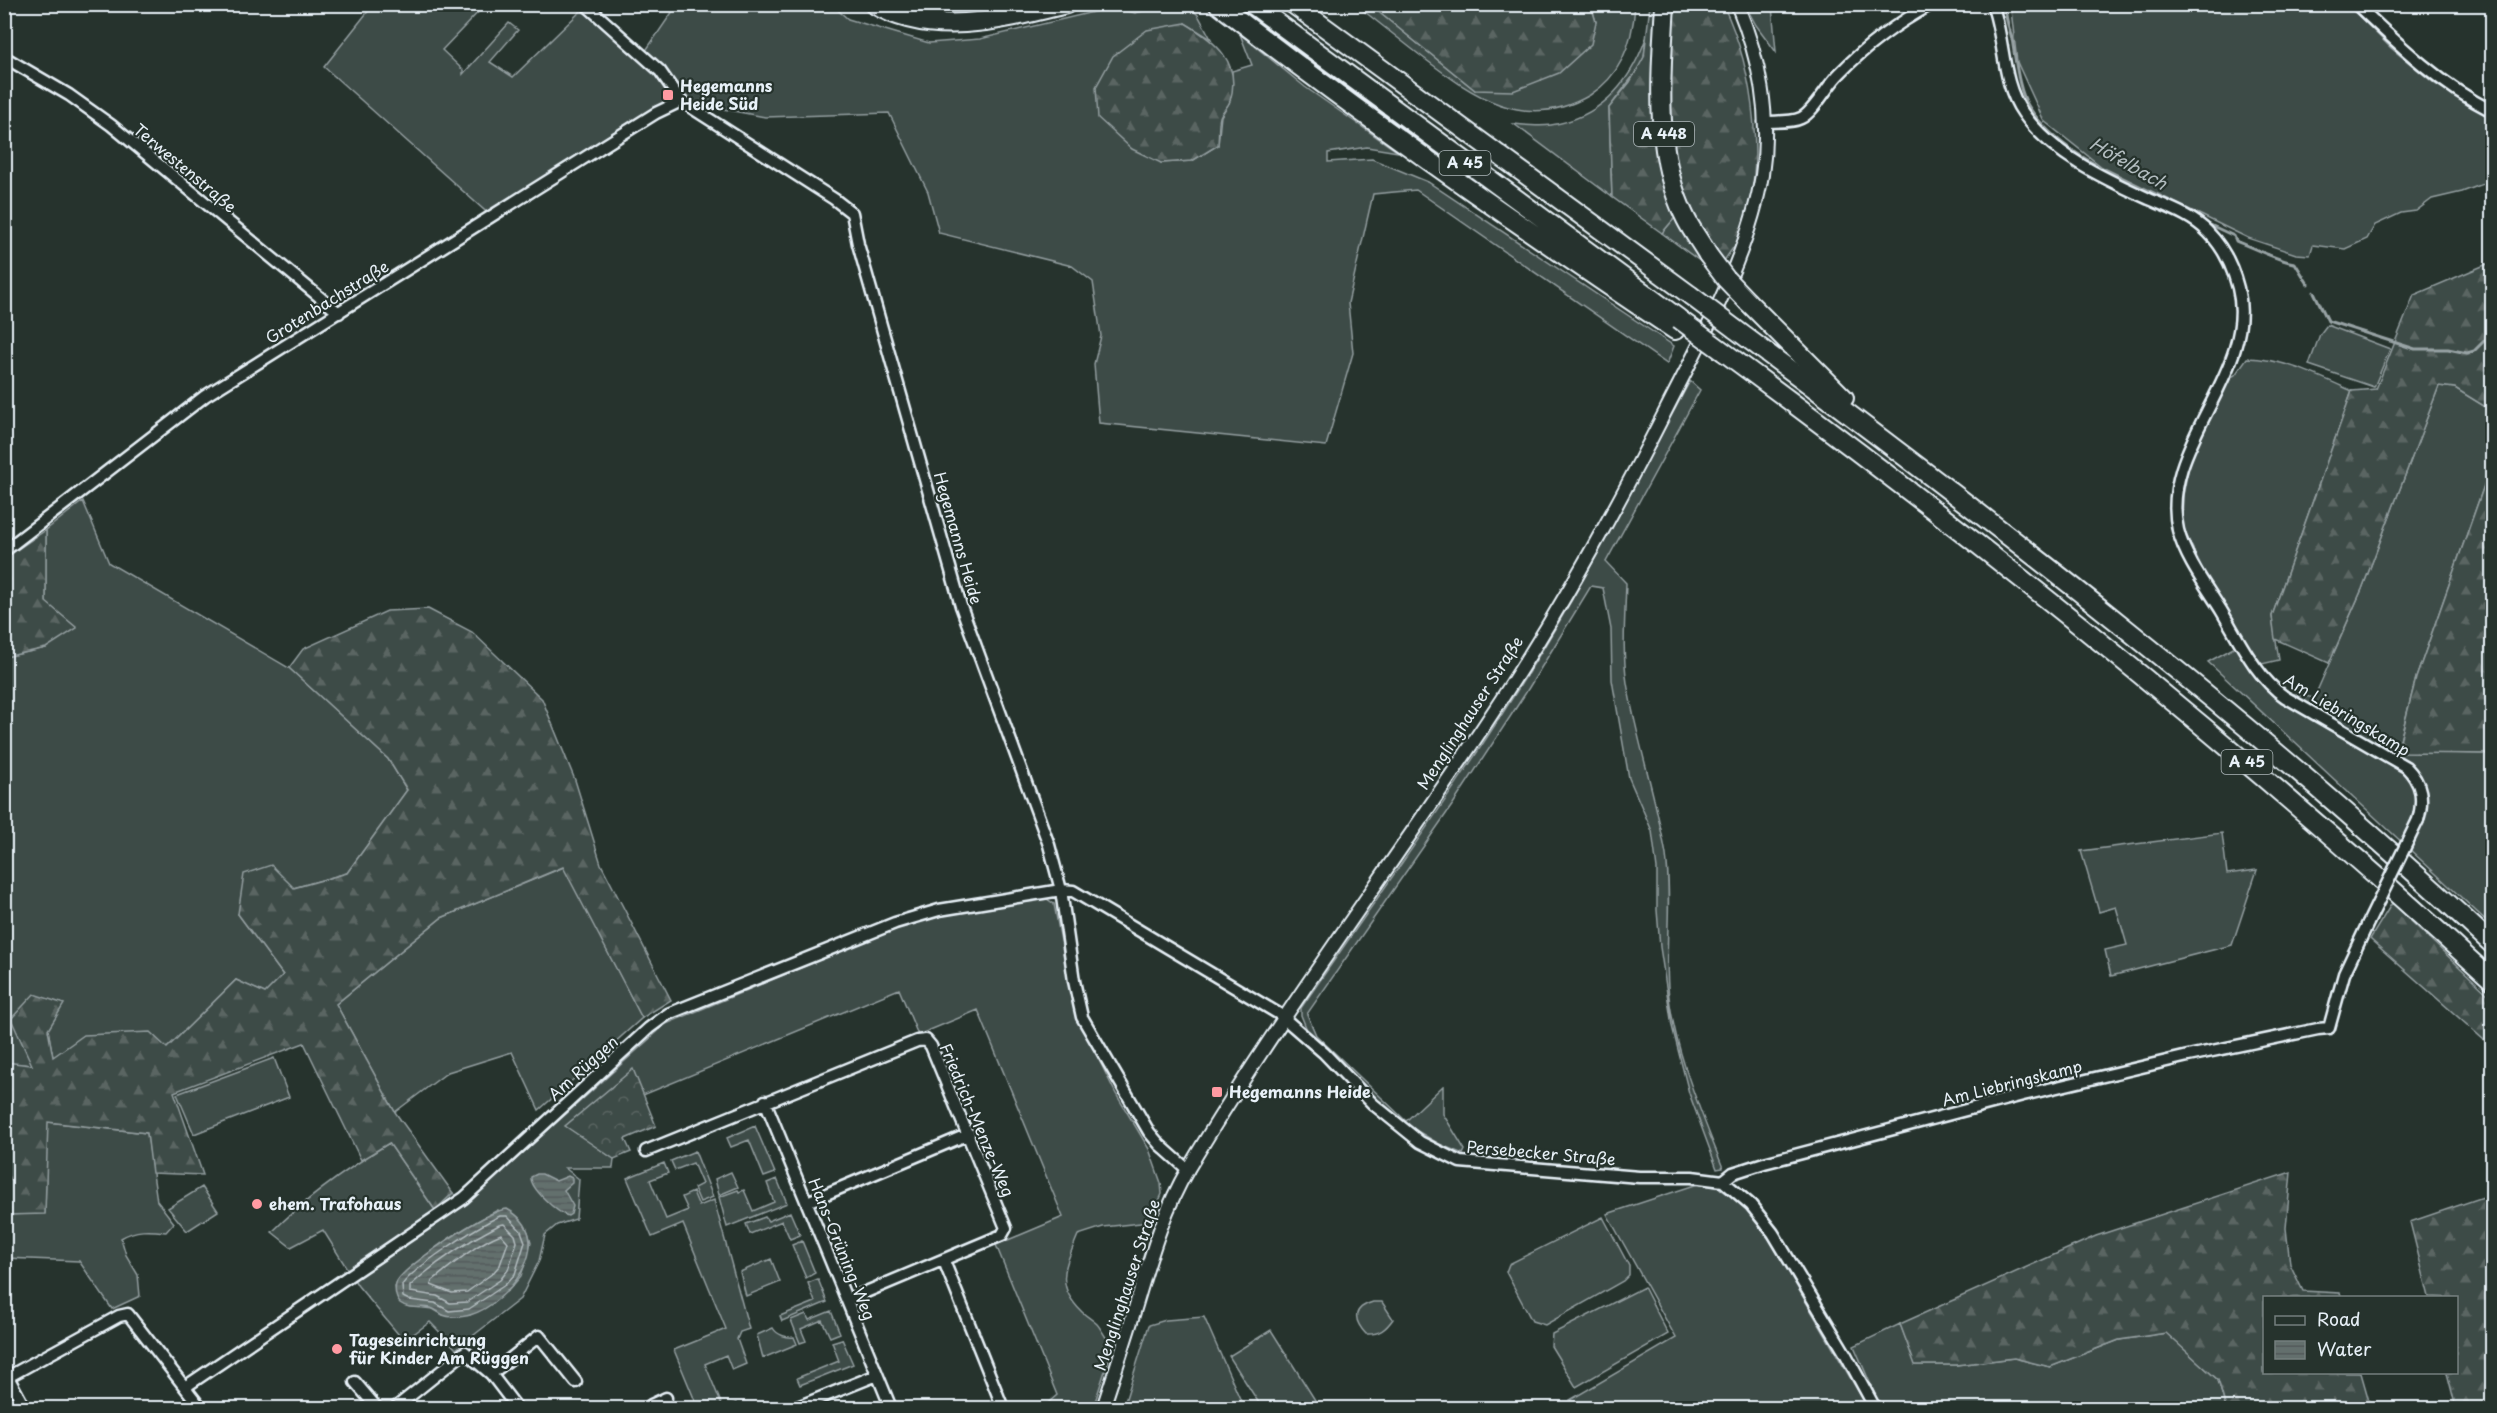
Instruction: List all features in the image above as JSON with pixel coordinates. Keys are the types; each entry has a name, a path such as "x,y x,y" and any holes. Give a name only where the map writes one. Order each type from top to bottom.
{"highway":[{"path":"874,4 903,17 919,21 953,23 1001,18 1066,4"},
{"name":"A 45","path":"1252,4 1677,325 1728,356 1919,498 2107,646 2334,837 2493,980"},
{"name":"A 45","path":"1293,4 1914,462 2090,600 2252,733 2493,944"},
{"name":"A 448","path":"1665,4 1661,75 1666,153 1675,191 1686,219 1726,279 1817,372 1914,462"},
{"path":"1220,7 1291,62 1508,219 1677,325"}],"street":[{"name":"Hegemanns Heide","path":"585,4 660,71 681,101 834,199 852,213 858,244 961,606 1049,845 1061,890 1074,981 1082,1017 1149,1132 1188,1170"},
{"name":"Menglinghauser Straße","path":"1103,1408 1163,1223 1188,1170 1285,1018 1502,699 1634,472 1684,374 1738,257 1752,220 1762,172 1764,122 1762,89 1752,42 1737,4"},
{"path":"1764,122 1794,121 1806,115 1854,58 1932,4"},
{"name":"Am Liebringskamp","path":"1723,1181 1733,1173 1764,1163 2023,1095 2237,1044 2329,1028 2344,974 2418,820 2422,805 2422,793 2416,779 2406,767 2285,697 2270,685 2210,592 2180,536 2176,509 2180,477 2188,453 2232,355 2240,324 2241,306 2238,290 2220,247 2208,232 2191,219 2085,167 2040,133 2023,113 2014,97 1992,4"},
{"path":"2355,4 2407,53 2435,75 2493,111"},
{"name":"Terwestenstraße","path":"4,57 69,95 111,125 339,313"},
{"name":"Grotenbachstraße","path":"4,551 205,396 656,113 681,101"},
{"name":"Persebecker Straße","path":"1061,890 1073,891 1285,1018 1324,1053 1373,1104 1420,1142 1460,1162 1639,1177 1692,1177 1723,1181"},
{"name":"Am Rüggen","path":"185,1387 464,1198 649,1028 668,1014 895,923 939,910 1061,890"},
{"name":"Friedrich-Menze-Weg","path":"646,1151 765,1101 917,1041 926,1040 969,1134 1006,1228 1002,1235 847,1300"},
{"name":"Hans-Grüning-Weg","path":"765,1101 891,1408"},
{"path":"807,1202 969,1134"},
{"path":"1723,1181 1751,1205 1773,1233 1875,1408"},
{"path":"944,1261 1003,1408"},
{"path":"25,1408 6,1378 119,1316 128,1314 201,1408"},
{"path":"491,1374 539,1336 576,1382"},
{"path":"395,1408 465,1352 491,1374 517,1408"},
{"path":"795,1408 876,1375"},
{"path":"355,1382 376,1408"},
{"path":"648,1407 666,1398"}],"green space":[{"path":"2013,4 2348,5 2391,48 2435,84 2492,117 2492,175 2483,184 2432,199 2416,211 2401,213 2375,225 2367,239 2345,249 2313,245 2310,255 2296,254 2248,238 2102,167 2044,121 2017,62 2011,10"},
{"path":"373,5 485,5 442,50 463,70 463,74 509,23 518,30 490,62 513,77 587,5 645,52 677,5 832,5 848,19 929,43 980,39 1114,7 1135,13 1168,5 1188,5 1198,15 1211,39 1185,23 1161,163 1192,161 1218,145 1221,116 1229,103 1232,88 1232,71 1252,65 1240,34 1305,87 1398,152 1367,147 1328,153 1328,162 1372,159 1428,182 1674,346 1667,364 1416,190 1373,194 1348,303 1353,353 1326,446 1099,423 1094,364 1101,336 1093,282 1072,266 939,233 928,192 889,113 765,117 681,101 492,217 324,67"},
{"path":"1356,5 1370,5 1475,90 1596,22 1591,5 1635,5 1632,31 1624,56 1610,77 1590,95 1566,106 1543,111 1522,110 1501,105 1480,96 1441,71"},
{"path":"1370,5 1591,5 1596,22 1591,44 1559,73 1513,91 1475,90"},
{"path":"1650,5 1658,5 1653,88 1654,130 1663,176 1678,214 1662,233 1612,197 1609,108 1630,82 1644,57"},
{"path":"1675,5 1723,5 1743,59 1749,89 1754,120 1753,182 1748,211 1739,238 1724,261 1704,231 1689,201 1672,139 1670,73"},
{"path":"1745,5 1774,5 1772,6 1776,52 1756,25"},
{"path":"1185,23 1216,45 1223,54 1229,64 1233,87 1229,103 1220,117 1218,145 1192,161 1161,163 1132,149 1098,118 1096,87 1113,56 1147,30"},
{"path":"1646,38 1644,57 1639,68 1609,108 1612,197 1514,124 1551,125 1569,121 1599,106 1612,95 1632,69"},
{"path":"1678,214 1709,268 1662,233"},
{"path":"2492,262 2492,411 2455,388 2439,386 2362,589 2329,663 2275,639 2272,616 2352,391 2376,389 2414,295"},
{"path":"2327,325 2390,349 2374,387 2309,365 2320,334"},
{"path":"2247,358 2288,365 2352,391 2272,616 2279,660 2262,664 2240,635 2205,574 2182,526 2183,495 2190,461 2226,380 2235,375"},
{"path":"1690,381 1700,390 1606,562 1626,583 1625,671 1666,855 1668,872 1667,970 1671,1010 1689,1079 1723,1168 1717,1169 1689,1093 1672,1026 1660,947 1657,869 1652,831 1629,778 1612,680 1611,629 1603,588 1591,586 1525,694 1453,804 1307,1014 1316,1035 1406,1121 1443,1086 1443,1114 1465,1150 1463,1154 1439,1144 1404,1123 1380,1103 1307,1030 1301,1015 1301,1008 1486,739 1544,647 1582,582"},
{"path":"2439,386 2455,388 2492,411 2492,463 2416,678 2397,752 2492,754 2492,926 2208,662 2237,646 2267,688 2314,698 2362,589"},
{"path":"2492,463 2492,754 2397,753 2416,678"},
{"path":"83,501 109,563 289,668 388,759 407,790 347,873 293,888 238,914 283,975 265,994 236,980 167,1048 53,1058 48,1030 34,994 32,1065 5,1063 4,731 7,733 8,729 5,729 5,657 46,648 46,530"},
{"path":"46,530 46,602 77,628 46,648 5,657 5,558"},
{"path":"428,609 472,632 542,699 575,780 601,864 671,1000 642,1018 563,867 441,918 336,1004 395,1112 453,1193 435,1210 389,1143 361,1160 304,1043 174,1092 203,1175 152,1173 147,1133 48,1122 45,1214 5,1215 5,1062 32,1065 11,1019 34,994 64,1004 48,1030 53,1057 84,1035 150,1032 167,1048 236,980 265,993 283,975 238,914 244,874 271,865 294,888 347,873 407,790 388,759 289,668 303,649 387,611"},
{"path":"2222,833 2227,874 2257,870 2232,945 2111,976 2105,950 2127,945 2116,907 2099,912 2081,851"},
{"path":"564,867 642,1018 539,1110 512,1052 448,1072 395,1112 336,1004 441,918"},
{"path":"1047,899 1054,904 1072,998 1087,1036 1116,1094 1149,1149 1161,1183 1162,1194 1150,1222 1103,1227 1078,1235 1066,1266 1065,1284 1073,1302 1097,1324 1113,1346 1093,1408 1042,1408 1057,1395 996,1245 1063,1217 978,1010 918,1035 899,989 643,1095 633,1070 566,1126 614,1159 613,1168 565,1168 579,1179 576,1219 557,1225 545,1235 539,1261 520,1299 456,1349 430,1322 404,1341 358,1286 323,1230 291,1247 272,1232 328,1184 389,1143 435,1210 453,1193 466,1204 666,1024 894,929 951,914","holes":["498,1210 528,1232 531,1242 521,1276 509,1290 470,1315 443,1315 433,1309 407,1306 398,1300 395,1287 428,1253 470,1225"]},
{"path":"2392,903 2492,998 2492,1047 2370,939"},
{"path":"274,1058 289,1097 194,1134 177,1094"},
{"path":"633,1069 656,1126 625,1139 631,1152 614,1159 565,1126"},
{"path":"47,1122 147,1133 157,1201 174,1223 166,1232 143,1231 121,1238 126,1255 138,1275 140,1296 112,1309 79,1261 5,1258 5,1215 45,1213"},
{"path":"755,1126 775,1173 764,1177 749,1140 731,1147 727,1138"},
{"path":"695,1151 713,1197 700,1202 694,1188 702,1184 693,1163 675,1170 671,1161"},
{"path":"664,1163 668,1173 650,1180 666,1219 688,1210 682,1197 693,1192 699,1206 714,1200 749,1329 740,1332 737,1339 746,1364 732,1370 726,1355 705,1364 723,1408 698,1408 674,1350 726,1329 683,1224 652,1237 627,1178"},
{"path":"731,1172 738,1187 719,1195 715,1179"},
{"path":"2291,1172 2286,1228 2290,1264 2303,1291 2340,1293 2341,1296 2263,1296 2263,1374 2361,1374 2371,1408 2226,1408 2218,1380 2166,1333 2119,1340 2050,1367 2014,1358 1956,1365 1915,1365 1900,1324 2096,1236"},
{"path":"777,1179 787,1203 727,1227 719,1197 744,1190 753,1211 774,1202 767,1183"},
{"path":"1701,1183 1719,1188 1739,1201 1764,1230 1868,1408 1575,1408 1570,1400 1676,1338 1607,1214"},
{"path":"202,1187 218,1211 187,1231 168,1208"},
{"path":"2492,1194 2492,1408 2456,1408 2447,1374 2458,1374 2458,1296 2429,1296 2410,1222"},
{"path":"790,1212 800,1235 790,1239 782,1221 750,1234 746,1224 765,1217 768,1221"},
{"path":"1603,1217 1629,1266 1629,1275 1623,1281 1545,1325 1532,1321 1506,1272 1509,1264"},
{"path":"802,1241 815,1273 806,1278 792,1245"},
{"path":"771,1259 780,1282 746,1296 740,1272"},
{"path":"818,1279 827,1302 782,1321 780,1316 815,1302 808,1283"},
{"path":"1644,1287 1668,1334 1576,1387 1551,1346 1552,1334"},
{"path":"1373,1302 1382,1302 1393,1319 1382,1331 1366,1334 1359,1324 1357,1315 1361,1308"},
{"path":"831,1311 840,1333 830,1337 822,1320 801,1329 806,1341 800,1343 791,1320 806,1314 809,1320"},
{"path":"1204,1317 1244,1408 1123,1408 1149,1325 1166,1320"},
{"path":"1900,1324 1916,1365 1956,1365 2014,1358 2050,1367 2119,1340 2167,1333 2218,1380 2226,1408 1881,1408 1854,1346"},
{"path":"773,1328 782,1336 794,1337 797,1344 763,1358 757,1335"},
{"path":"1271,1330 1320,1408 1262,1408 1229,1356"},
{"path":"842,1339 853,1364 800,1385 797,1378 839,1361 832,1342"},
{"path":"736,1403 738,1408 723,1408"}],"water":[{"path":"537,1174 556,1181 568,1176 572,1178 572,1183 564,1190 573,1206 571,1214 568,1216 563,1214 539,1193 531,1177"},
{"path":"507,1209 522,1221 529,1236 529,1252 513,1284 500,1297 485,1308 460,1317 446,1316 427,1307 411,1307 398,1301 397,1281 415,1263 483,1218"}],"waterway":[{"name":"Höfelbach","path":"2006,4 2005,9 2023,94 2029,107 2042,124 2075,153 2173,204"},
{"name":"Höfelbach","path":"2204,222 2234,236 2236,241 2295,263 2308,284"},
{"name":"Höfelbach","path":"2314,292 2328,321 2415,349 2448,349 2467,353 2474,351 2492,333"}],"place":[{"name":"Hegemanns Heide Süd","path":"668,95"},
{"name":"Hegemanns Heide","path":"1217,1092"},
{"name":"ehem. Trafohaus","path":"257,1204"},
{"name":"Tageseinrichtung für Kinder Am Rüggen","path":"337,1349"}]}
